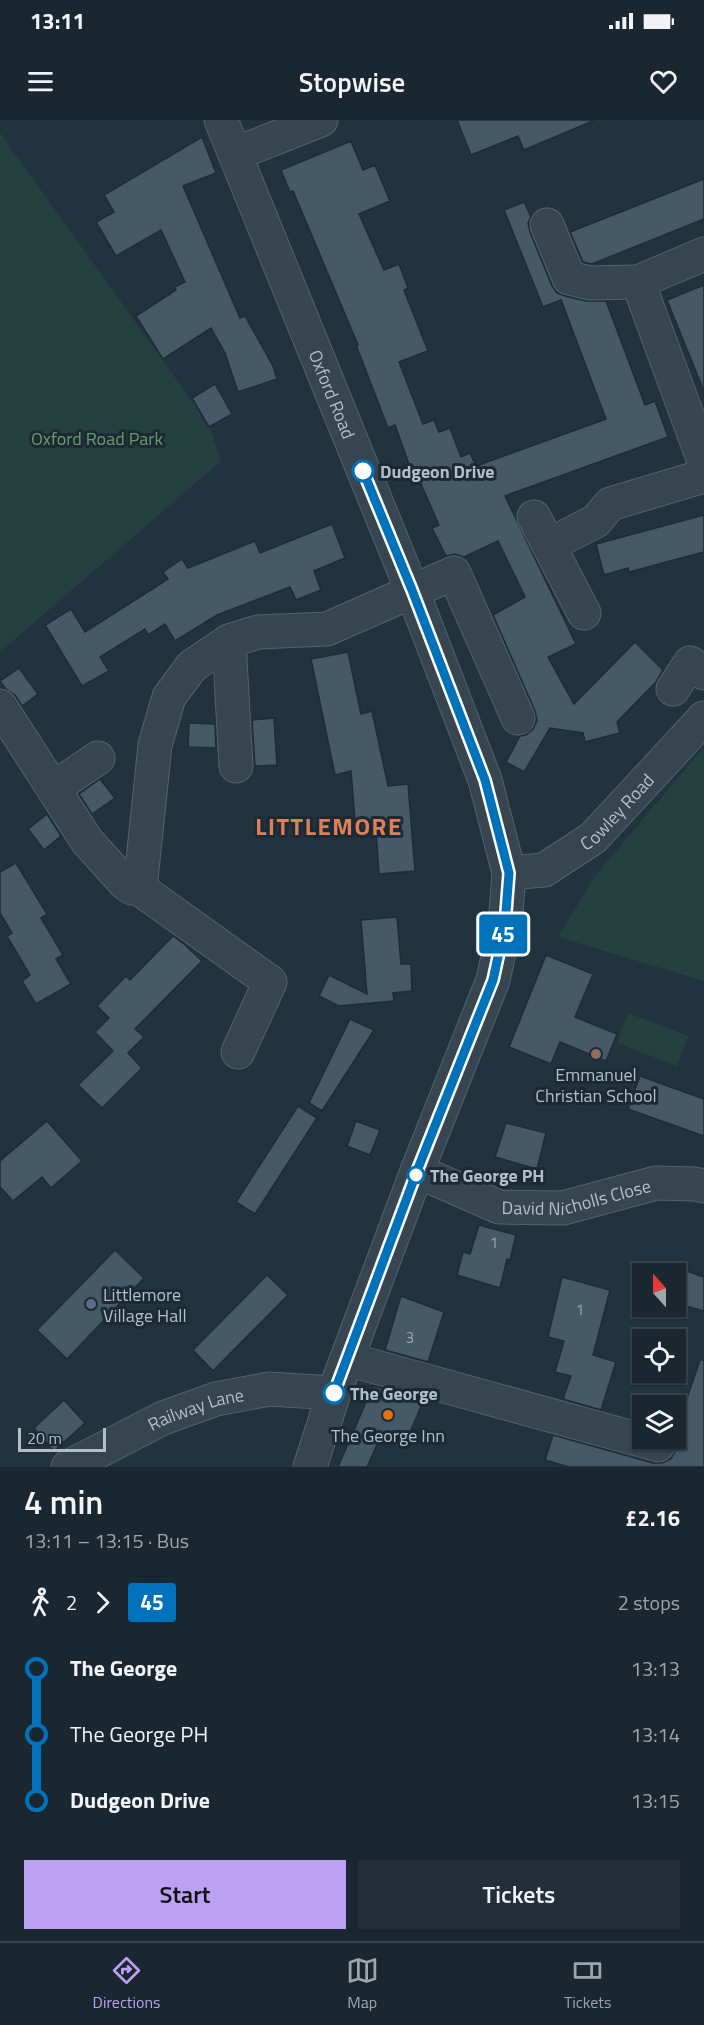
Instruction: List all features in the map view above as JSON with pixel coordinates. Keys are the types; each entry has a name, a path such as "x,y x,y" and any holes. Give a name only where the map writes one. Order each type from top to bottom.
{"street":[{"name":"Oxford Road","path":"221,120 412,590 485,780 509,873 505,925 493,980 417,1171 334,1393 310,1467"},
{"path":"235,154 321,120"},
{"path":"547,225 569,278 590,283 638,282 704,254"},
{"path":"638,282 704,461"},
{"path":"549,545 596,521 610,504 704,476"},
{"path":"534,517 584,613"},
{"path":"140,889 155,745 169,698 192,666 229,641 258,632 327,628 454,573 518,718"},
{"path":"229,641 236,766"},
{"path":"674,689 690,663 704,672"},
{"path":"0,706 87,841 125,883 132,888 140,889 270,982 238,1052"},
{"name":"Cowley Road","path":"509,873 544,870 594,838 704,718"},
{"path":"54,788 98,758"},
{"name":"David Nicholls Close","path":"417,1171 499,1207 563,1208 656,1183 704,1186"},
{"path":"347,1359 632,1438"},
{"name":"Railway Lane","path":"68,1467 163,1418 216,1399 269,1389 334,1393"}],"green space":[{"name":"Oxford Road Park","path":"0,133 209,425 221,461 0,652"},
{"path":"704,747 704,981 558,937 595,876"},
{"path":"628,1013 688,1036 677,1066 617,1043"}],"building":[{"path":"457,120 595,120 524,150 518,136 471,155"},
{"path":"202,137 216,173 183,186 240,318 245,316 273,366 277,379 238,392 225,353 211,328 163,359 136,316 185,282 161,230 116,256 96,222 114,212 104,195"},
{"path":"351,141 363,170 375,165 390,201 359,214 384,270 399,264 408,288 404,290 428,351 399,362 423,424 434,420 439,432 450,428 461,457 470,453 476,466 606,419 561,300 543,307 504,210 524,202 531,217 528,223 530,232 552,286 557,293 565,296 586,301 606,301 645,405 655,401 668,437 505,496 576,644 548,657 574,704 635,642 663,670 656,682 617,722 620,733 585,742 583,733 550,728 524,772 506,762 520,736 526,735 533,729 537,721 535,711 493,615 525,597 498,541 464,557 455,554 446,556 432,528 439,525 413,466 410,467 395,425 388,428 356,345 358,345 293,191 290,192 281,170"},
{"path":"704,179 704,219 592,264 583,262 570,232"},
{"path":"704,285 704,389 703,389 667,300"},
{"path":"215,384 232,414 209,427 192,398"},
{"path":"704,515 704,552 629,572 628,568 604,575 596,544"},
{"path":"332,524 345,558 314,571 321,590 296,600 290,587 217,615 175,641 165,624 148,635 145,629 100,657 109,671 82,686 45,625 71,609 85,632 168,579 163,572 182,559 188,568 255,541 260,553"},
{"path":"348,652 361,714 372,711 388,786 408,784 415,871 379,874 376,831 356,833 351,771 335,775 311,659"},
{"path":"19,668 38,694 22,706 15,695 0,681"},
{"path":"274,718 277,765 255,766 252,720"},
{"path":"189,723 215,724 216,748 188,747"},
{"path":"100,779 115,798 92,814 79,794"},
{"path":"47,814 61,836 44,850 28,829"},
{"path":"16,863 47,914 41,918 63,955 56,959 71,984 36,1004 22,981 30,975 7,936 12,933 0,913 0,872"},
{"path":"397,917 401,964 411,964 412,991 393,993 394,1001 339,1006 319,996 329,975 367,994 361,920"},
{"path":"173,936 202,961 135,1029 144,1037 128,1053 142,1068 102,1108 78,1085 113,1051 95,1032 109,1018 97,1006 126,976 130,980"},
{"path":"546,955 593,974 575,1017 617,1034 606,1061 560,1042 551,1064 509,1047"},
{"path":"350,1019 374,1030 322,1111 309,1103"},
{"path":"640,1076 704,1099 704,1136 628,1109"},
{"path":"298,1106 317,1118 255,1214 236,1202"},
{"path":"47,1121 82,1161 51,1188 42,1177 13,1201 0,1187 0,1161"},
{"path":"356,1121 380,1130 370,1155 347,1146"},
{"path":"506,1123 546,1133 537,1169 495,1157"},
{"path":"479,1225 516,1235 500,1288 457,1275 463,1252 470,1254"},
{"name":"Littlemore Village Hall","path":"115,1250 144,1278 67,1359 37,1330"},
{"path":"686,1271 704,1277 704,1311 686,1306"},
{"path":"267,1275 288,1295 213,1371 193,1350"},
{"path":"562,1277 610,1290 593,1355 616,1362 601,1410 563,1399 571,1376 555,1372 564,1341 548,1337"},
{"path":"401,1296 444,1312 428,1362 385,1350"},
{"path":"700,1360 704,1360 704,1467 569,1467 545,1460 553,1435 653,1463 662,1463 671,1459 676,1449 686,1449 686,1401"},
{"name":"The George Inn","path":"373,1386 417,1398 416,1401 422,1404 403,1449 379,1440 367,1467 338,1467"},
{"path":"64,1400 85,1423 54,1451 34,1428"}],"bus line":[{"name":"45","path":"334,1393 417,1171 493,980 505,925 509,873 485,780 412,590 363,471"}],"place":[{"name":"Dudgeon Drive","path":"363,471"},
{"name":"Emmanuel Christian School","path":"596,1054"},
{"name":"The George PH","path":"416,1175"},
{"name":"Littlemore Village Hall","path":"91,1304"},
{"name":"The George","path":"334,1393"},
{"name":"The George Inn","path":"388,1415"}],"district":[{"name":"LITTLEMORE","path":"329,826"}]}
